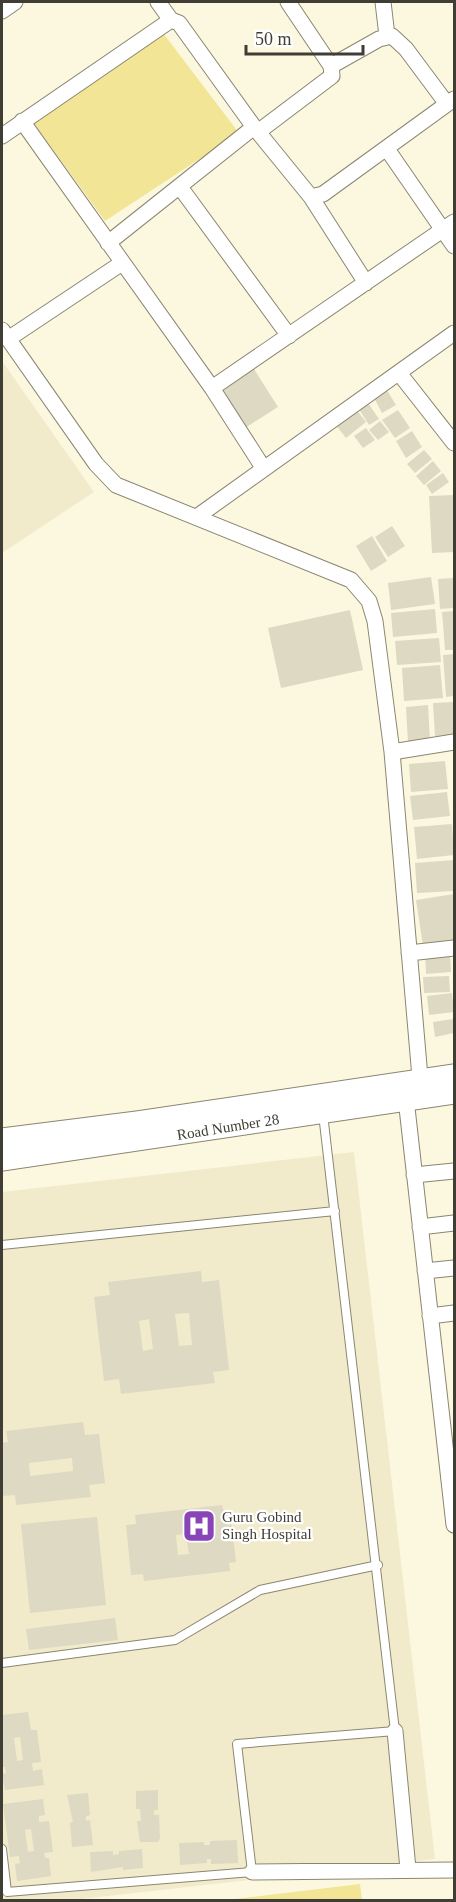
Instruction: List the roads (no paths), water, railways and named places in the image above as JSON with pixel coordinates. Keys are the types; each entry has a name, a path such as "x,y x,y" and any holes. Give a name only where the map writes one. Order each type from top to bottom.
{"street":[{"path":"2,11 15,2"},
{"path":"158,2 171,20 179,23 256,130 311,197 366,283"},
{"path":"108,243 256,130 330,79 332,66 288,2"},
{"path":"383,2 387,36"},
{"path":"2,136 171,20"},
{"path":"311,197 323,194 451,101 397,39 387,36 332,66"},
{"path":"22,121 212,388 264,469"},
{"path":"387,149 449,226 454,246"},
{"path":"180,187 289,336"},
{"path":"212,388 449,226"},
{"path":"122,263 5,334 96,464 112,481 126,491 198,516 351,580 369,601 375,621 392,752 409,953 414,1175 430,1316 450,1442 454,1526"},
{"path":"198,516 454,333"},
{"path":"399,373 454,443"},
{"path":"392,752 454,742"},
{"path":"409,953 454,948"},
{"name":"Road Number 28","path":"2,1160 321,1103 413,1089 454,1075"},
{"name":"Road Number 28","path":"413,1089 454,1093"},
{"name":"Road Number 28","path":"2,1139 321,1103"},
{"path":"414,1175 454,1171"},
{"path":"420,1227 454,1223"},
{"path":"425,1271 454,1268"},
{"path":"430,1316 454,1313"},
{"path":"395,1731 408,1869"},
{"path":"252,1872 454,1870"}],"lane":[{"path":"2,1848 7,1892 252,1872 237,1744 395,1731 378,1565 321,1103"},
{"path":"2,1245 335,1212"},
{"path":"2,1663 175,1640 260,1590 378,1565"}],"place":[{"name":"Guru Gobind Singh Hospital","path":"199,1526"}]}
